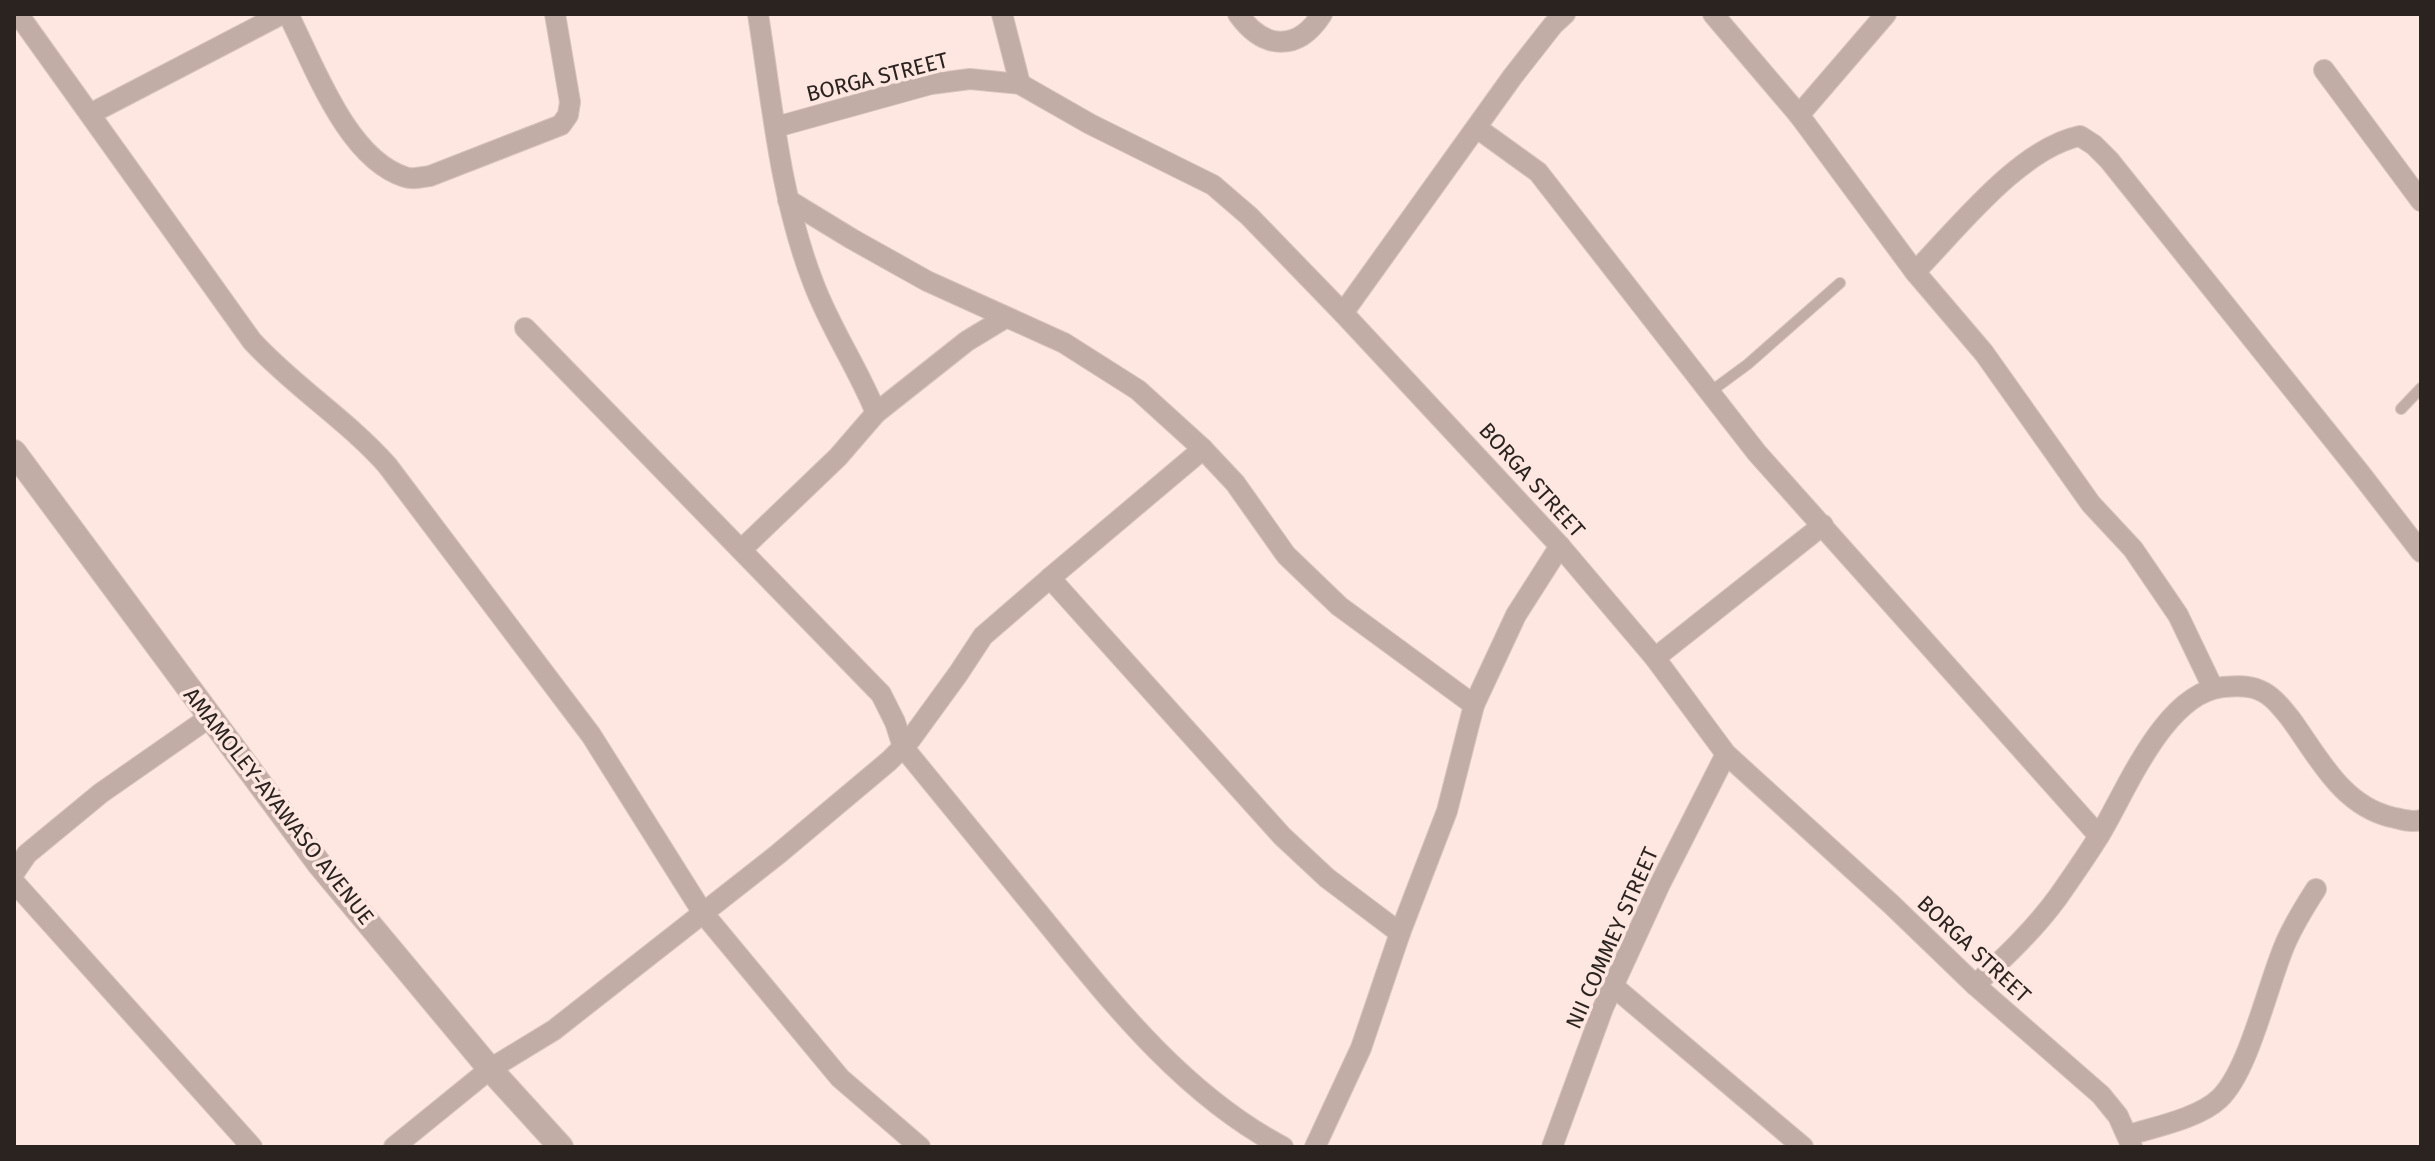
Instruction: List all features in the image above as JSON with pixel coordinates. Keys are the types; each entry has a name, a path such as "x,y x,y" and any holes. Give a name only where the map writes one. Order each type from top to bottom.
{"street":[{"path":"18,14 252,341 269,360 371,447 387,465 591,735 703,913 840,1078 920,1147"},
{"path":"90,114 282,14"},
{"path":"288,14 355,139 380,164 408,179 430,176 561,125 568,115 570,102 555,14"},
{"path":"758,14 788,200 813,282 876,413"},
{"path":"1002,14 1020,84"},
{"path":"1238,14 1257,36 1279,43 1300,39 1322,14"},
{"path":"1343,313 1513,76 1565,14"},
{"path":"1713,14 1799,115 1915,272 1984,353 2091,504 2133,549 2178,615 2213,688"},
{"path":"1799,115 1886,14"},
{"path":"2324,70 2421,201"},
{"name":"BORGA STREET","path":"776,127 931,84 970,79 1020,84 1090,124 1213,185 1249,216 1343,313 1560,546 1655,658 1726,754 1975,985 2101,1095 2118,1116 2131,1141"},
{"path":"1477,128 1538,172 1757,453 2099,836"},
{"path":"1915,272 2030,158 2064,139 2080,136 2109,160 2421,552"},
{"path":"788,200 915,274 1064,343 1138,390 1235,483 1286,555 1339,606 1474,705"},
{"path":"741,550 838,457 876,413 967,341 1005,318"},
{"path":"525,328 881,694 903,747 1094,982 1159,1052 1216,1104 1283,1147"},
{"path":"394,1147 490,1069 554,1030 777,855 903,747 983,636 1203,449"},
{"name":"AMAMOLEY-AYAWASO AVENUE","path":"14,452 320,865 490,1069 561,1147"},
{"path":"1655,658 1823,525"},
{"path":"1315,1147 1361,1048 1400,933 1447,811 1474,705 1516,615 1560,546"},
{"path":"1050,578 1282,836 1327,878 1400,933"},
{"path":"1975,985 2021,942 2058,897 2099,836 2146,754 2170,721 2186,702 2213,688 2237,686 2259,690 2278,702 2332,778 2354,799 2379,814 2414,822 2421,820"},
{"path":"14,873 27,854 101,793 210,717"},
{"name":"NII COMMEY STREET","path":"1552,1147 1613,986 1660,884 1726,754"},
{"path":"14,882 252,1147"},
{"path":"2131,1141 2200,1111 2219,1100 2230,1086 2246,1052 2286,943 2316,889"},
{"path":"1613,986 1803,1147"}],"lane":[{"path":"1710,392 1748,364 1840,283"},
{"path":"2401,409 2421,388"}]}
